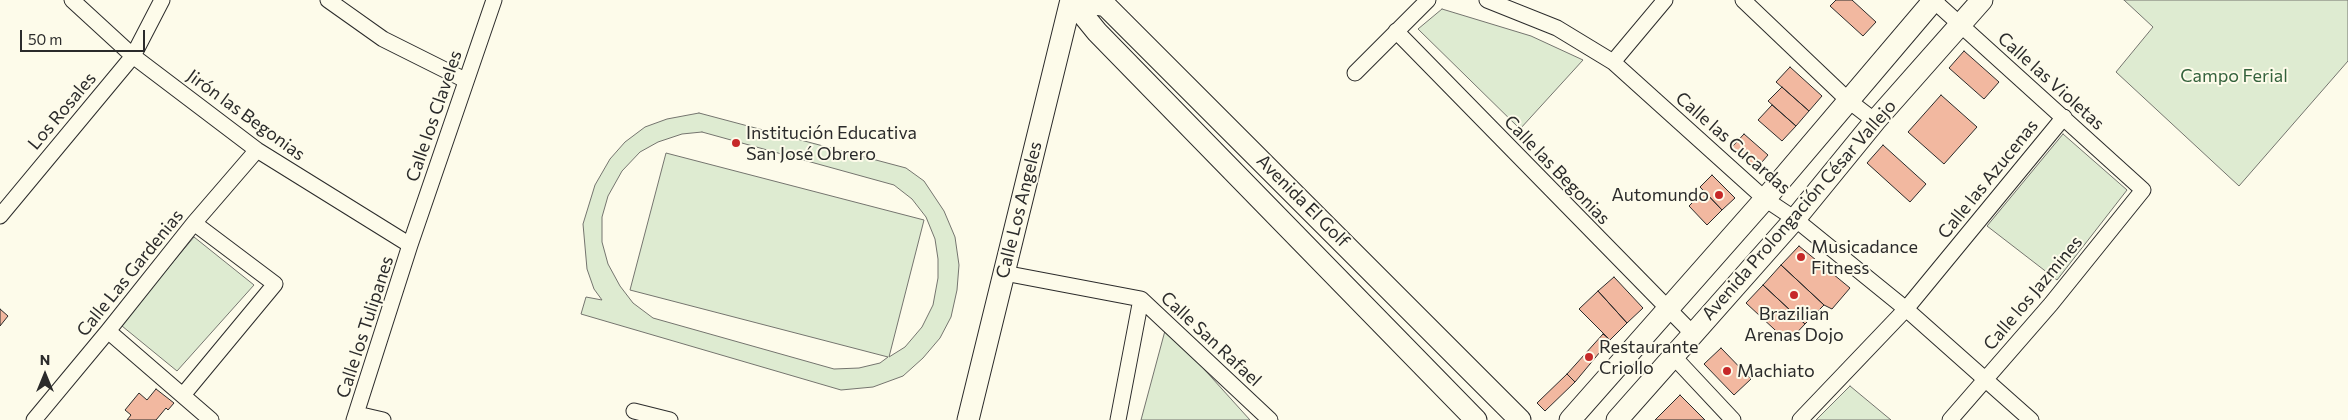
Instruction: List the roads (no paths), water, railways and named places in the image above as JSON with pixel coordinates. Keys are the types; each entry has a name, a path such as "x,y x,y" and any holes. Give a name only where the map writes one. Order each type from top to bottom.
{"street":[{"name":"Jirón las Begonias","path":"72,0 133,56 257,150 410,245"},
{"name":"Los Rosales","path":"0,216 133,56 162,0"},
{"path":"328,0 383,39 465,80"},
{"name":"Calle los Claveles","path":"410,245 494,0"},
{"name":"Avenida El Golf","path":"1071,0 1097,32 1247,188 1476,420"},
{"name":"Calle Los Angeles","path":"968,420 1071,0"},
{"name":"Avenida El Golf","path":"1075,0 1106,6 1520,420"},
{"path":"1355,73 1428,0"},
{"name":"Calle las Cucardas","path":"1487,0 1557,28 1613,62 1764,199 1795,219 1906,309 2031,420"},
{"path":"1613,62 1665,0"},
{"path":"1743,0 1849,101 1874,121"},
{"name":"Avenida Prolongación César Vallejo","path":"1570,420 1849,101 1934,0"},
{"name":"Calle las Violetas","path":"1934,0 2143,190"},
{"name":"Avenida Prolongación César Vallejo","path":"1618,420 1795,219 1874,121 1982,0"},
{"name":"Calle las Begonias","path":"1396,31 1693,334"},
{"name":"Calle las Azucenas","path":"1800,420 1906,309 2064,117"},
{"name":"Calle Las Gardenias","path":"34,420 194,223 257,150"},
{"path":"1247,188 1267,165"},
{"name":"Calle los Jazmines","path":"1950,420 2051,304 2143,190"},
{"path":"183,395 275,284 194,223"},
{"name":"Calle los Tulipanes","path":"356,417 410,245"},
{"name":"Calle San Rafael","path":"1004,273 1141,299 1270,420"},
{"path":"1118,420 1141,299"},
{"path":"108,331 211,420"},
{"path":"1674,357 1733,420"},
{"path":"634,411 670,420"},
{"path":"356,417 383,420"}],"place":[{"name":"Institución Educativa San José Obrero","path":"736,143"},
{"name":"Automundo","path":"1719,195"},
{"name":"Musicadance Fitness","path":"1801,257"},
{"name":"Brazilian Arenas Dojo","path":"1794,295"},
{"name":"Restaurante Criollo","path":"1589,357"},
{"name":"Machiato","path":"1727,371"}],"park label":[{"name":"Campo Ferial","path":"2234,76"}]}
